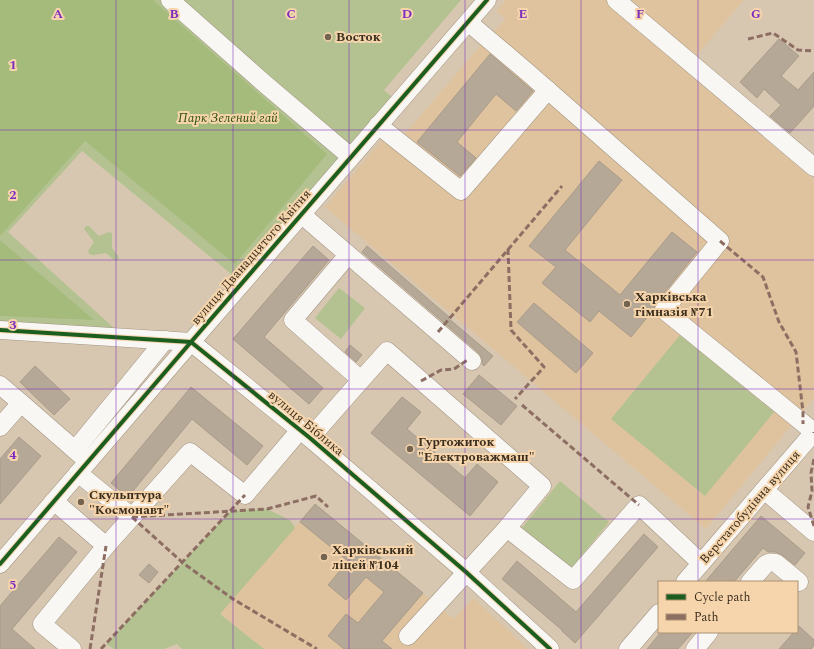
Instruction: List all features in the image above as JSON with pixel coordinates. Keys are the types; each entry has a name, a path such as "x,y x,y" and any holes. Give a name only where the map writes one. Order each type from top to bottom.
{"street":[{"path":"170,0 265,84 351,157"},
{"name":"вулиця Дванадцятого Квітня","path":"0,564 487,0"},
{"path":"616,0 814,167"},
{"path":"468,22 720,241 664,310 814,432"},
{"path":"378,125 461,191 548,90"},
{"path":"301,214 472,361"},
{"path":"348,255 292,320 361,380"},
{"path":"0,330 191,342"},
{"path":"75,450 165,340"},
{"name":"вулиця Біблика","path":"191,342 305,434 466,572 550,649"},
{"path":"72,649 42,624 106,546 190,452 246,496 305,434 361,380 387,351 542,486 507,528 408,636"},
{"path":"0,385 75,450 83,467 132,517"},
{"path":"0,427 20,403"},
{"name":"Верстатобудівна вулиця","path":"686,581 814,432"},
{"path":"764,490 814,532"},
{"path":"54,501 106,546"},
{"path":"507,528 573,580 639,505 701,563"},
{"path":"751,581 765,564 771,562 776,564 798,581"},
{"path":"628,649 658,614"},
{"path":"695,649 708,633"}],"shaded area":[{"name":"Харківська гімназія №71","path":"506,0 744,0 684,70 814,180 814,398 706,529 325,207 388,133 398,142 488,37 506,19 496,11"},
{"name":"Харківський ліцей №104","path":"315,504 454,619 473,598 528,649 264,649 220,614"}],"green space":[{"name":"Парк Зелений гай","path":"0,0 461,0 384,90 399,103 242,283 82,151 8,232 115,329 0,325"},
{"name":"Парк Зелений гай","path":"0,0 153,0 327,154 235,264 85,141 0,236"},
{"path":"86,226 89,226 99,236 109,232 112,233 112,248 119,257 118,260 114,260 106,253 93,255 89,254 88,251 94,242 84,229"},
{"path":"0,240 94,320 0,316"},
{"path":"339,288 365,308 341,339 315,318"},
{"path":"680,335 774,412 705,496 611,419"},
{"path":"560,481 609,522 570,570 521,529"},
{"path":"267,509 290,520 295,528 220,614 264,649 182,649 177,644 164,649 114,649 106,644 231,511"}],"building":[{"path":"779,39 799,56 781,76 798,90 814,72 814,106 790,133 770,116 781,105 764,89 757,98 740,82"},
{"path":"490,54 533,91 516,111 496,94 457,142 476,158 460,176 417,142"},
{"path":"599,161 622,180 565,250 620,295 672,232 697,252 631,337 599,311 590,322 542,283 556,267 529,246"},
{"path":"313,246 329,260 264,337 323,388 309,404 233,339"},
{"path":"367,246 493,356 484,366 479,353 362,252"},
{"path":"534,303 593,353 576,373 517,322"},
{"path":"350,345 362,355 356,362 345,352"},
{"path":"35,366 70,399 54,415 20,382"},
{"path":"479,375 517,406 501,425 463,394"},
{"path":"191,387 263,446 247,465 192,419 128,497 111,483"},
{"name":"Гуртожиток \"Електроважмаш\"","path":"402,397 421,412 407,429 465,478 477,464 498,482 470,516 371,433"},
{"path":"19,437 41,456 0,504 0,459"},
{"path":"315,504 423,593 382,641 392,649 344,649 328,636 346,614 358,623 384,592 366,577 346,600 328,585 348,561 300,522"},
{"path":"761,516 805,553 795,565 782,555 776,552 768,552 763,548 735,581 706,581"},
{"path":"644,534 658,547 575,643 562,630 502,579 517,561 576,612"},
{"path":"59,537 77,552 12,629 35,649 0,649 0,606"},
{"path":"149,564 158,572 149,583 139,575"},
{"path":"799,626 814,640 814,646 811,649 779,649 793,633 798,633"},
{"path":"660,633 692,633 678,649 647,649"}],"marked path":[{"path":"748,39 773,33 798,50 814,51"},
{"path":"438,332 562,186"},
{"path":"720,241 763,277 779,322 796,352 803,424"},
{"path":"508,249 511,330 544,367 515,399"},
{"path":"421,381 441,370 454,369 469,359"},
{"path":"522,405 639,505"},
{"path":"814,459 811,473 812,491 808,507 814,526"},
{"path":"101,649 245,495"},
{"path":"132,517 267,509 316,496 328,507"},
{"path":"132,517 183,563 233,599 317,649"},
{"path":"90,649 106,546"}],"cycle path":[{"path":"0,564 487,0"},
{"path":"0,330 191,342 310,438 466,572 550,649"}],"place":[{"name":"Восток","path":"328,37"},
{"name":"Харківська гімназія №71","path":"627,304"},
{"name":"Гуртожиток \"Електроважмаш\"","path":"410,449"},
{"name":"Скульптура \"Космонавт\"","path":"81,502"},
{"name":"Харківський ліцей №104","path":"324,557"}]}
